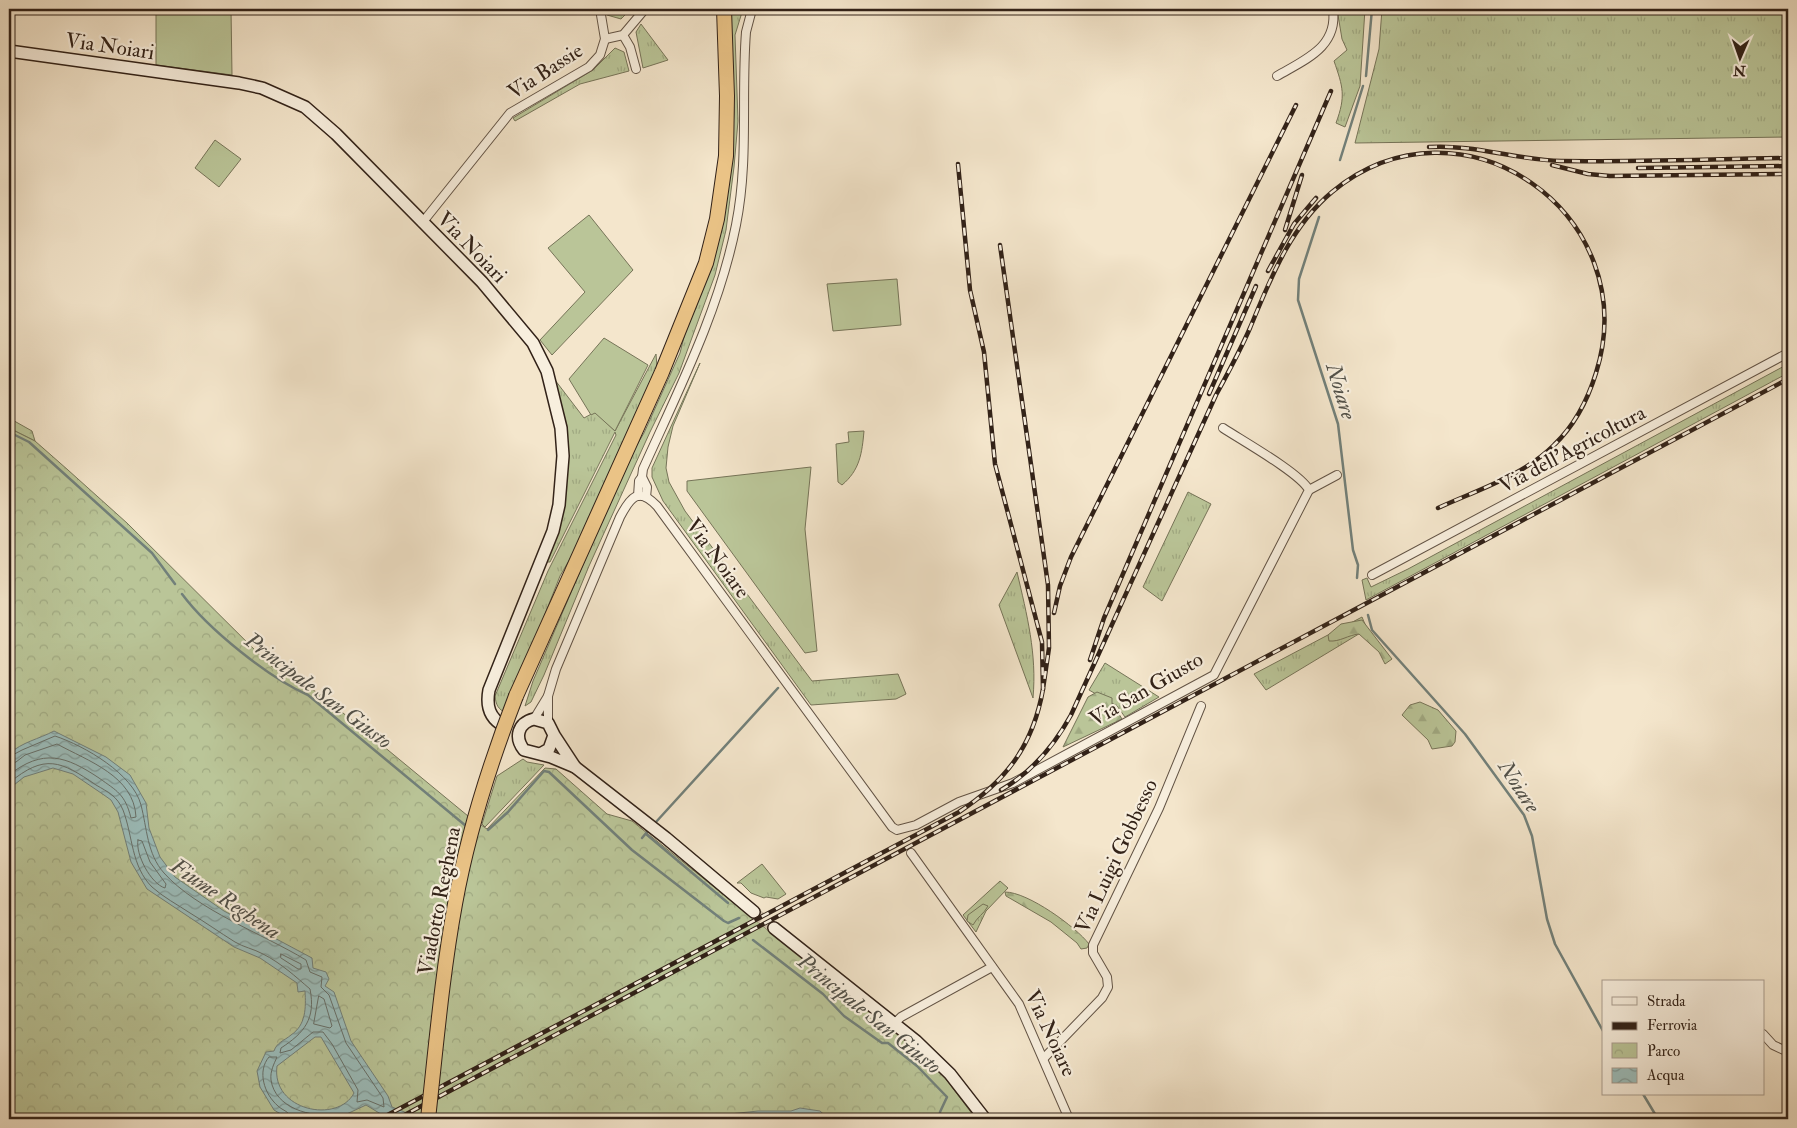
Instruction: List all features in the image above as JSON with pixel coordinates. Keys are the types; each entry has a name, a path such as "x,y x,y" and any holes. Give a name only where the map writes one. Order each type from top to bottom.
{"highway":[{"path":"720,9 724,24"},
{"path":"724,9 724,24"},
{"name":"Viadotto Reghena","path":"428,1119 445,966 457,895 483,789 516,696 662,372 706,263 717,219 726,156 727,96 724,24"}],"street":[{"name":"Via Bassie","path":"422,222 510,113 589,67 600,55 605,39 600,9"},
{"path":"605,39 623,35 645,9"},
{"path":"504,726 523,724 534,719 548,696 557,667 620,517 628,502 642,496 647,488 642,477 643,468 707,326 722,282 736,224 745,147 746,32 750,13 754,9"},
{"path":"1277,76 1304,60 1329,39 1334,24 1333,9"},
{"path":"623,35 630,47 636,69"},
{"name":"Via Noiari","path":"9,51 262,88 305,107 336,134 482,282 533,343 549,376 561,428 562,483 553,531 487,699 490,713 518,738"},
{"name":"Via dell'Agricoltura","path":"1372,575 1788,353"},
{"path":"1223,428 1285,469 1306,485 1309,490 1337,475"},
{"name":"Via San Giusto","path":"895,830 916,825 959,802 1013,783 1214,675 1309,490"},
{"name":"Via Noiare","path":"642,496 657,506 895,830"},
{"path":"548,696 548,723 558,745 575,767 666,838 754,912"},
{"name":"Via Luigi Gobbesso","path":"1044,1058 1102,998 1108,987 1107,977 1093,953 1093,945 1159,808 1201,706"},
{"path":"534,719 548,723"},
{"path":"523,724 518,738 524,750 575,767"},
{"path":"540,754 552,745 554,735"},
{"name":"Via Noiare","path":"911,853 1018,1004 1070,1119"},
{"path":"774,928 940,1063 968,1095 985,1119"},
{"path":"894,1024 901,1017 992,967"},
{"path":"1764,1035 1773,1045 1788,1052"}],"green space":[{"path":"156,9 231,9 232,75 156,65"},
{"path":"604,9 631,9 621,19 607,15"},
{"path":"729,9 743,9 735,35 738,121 726,230 715,275 679,373 589,566 544,675 531,702 525,706 533,681 629,458 644,433 680,353 732,145 734,112"},
{"path":"1337,9 1365,9 1360,86 1345,127 1336,123 1341,106 1342,92 1340,78 1334,61 1347,50 1342,39"},
{"path":"1382,9 1788,9 1788,137 1355,143 1379,49"},
{"path":"641,24 668,60 643,68 636,32"},
{"path":"615,48 624,52 629,71 580,84 515,121 513,118 593,70"},
{"path":"215,140 241,159 219,187 195,168"},
{"path":"589,215 633,270 552,355 540,340 585,292 548,248"},
{"path":"897,279 901,325 833,331 827,284"},
{"path":"604,338 648,365 615,431 595,413 591,415 569,379"},
{"path":"656,354 657,367 578,545 560,576 506,713 498,706 495,696 548,571 616,435 615,432 550,562 546,562 560,514 566,472 565,429 555,380 584,418 595,412 615,431"},
{"path":"700,363 673,426 668,447 666,468 669,482 685,511 812,681 898,674 906,694 896,699 811,705 663,501 652,477 652,468"},
{"path":"1788,364 1788,373 1366,600 1362,580 1367,578 1371,587 1408,569"},
{"path":"9,418 32,431 35,441 9,428"},
{"path":"9,428 35,441 127,523 271,666 320,694 468,816 487,829 545,768 556,769 607,814 632,821 912,1046 942,1074 976,1119 9,1119"},
{"path":"864,431 859,461 853,473 842,485 838,482 836,444 849,442 848,432"},
{"path":"811,467 805,529 817,651 805,653 687,491 687,481"},
{"path":"1188,492 1211,504 1162,601 1143,587"},
{"path":"1017,572 1028,619 1032,650 1034,666 1033,698 999,605"},
{"path":"1362,617 1367,629 1266,690 1254,674"},
{"path":"1362,620 1392,659 1385,664 1379,652 1359,634 1329,641 1328,635 1341,624"},
{"path":"1105,663 1159,697 1125,717 1117,706 1089,690"},
{"path":"1097,692 1112,698 1112,710 1117,711 1122,719 1063,747 1088,697"},
{"path":"1420,702 1438,710 1456,731 1455,742 1452,746 1432,749 1428,740 1402,715 1410,705"},
{"path":"523,759 527,762 544,765 485,827 482,824 497,776"},
{"path":"762,864 786,894 778,899 764,898 751,893 741,883 737,883"},
{"path":"1000,881 1008,888 986,911 976,932 963,915"},
{"path":"1005,892 1026,898 1063,920 1089,944 1087,948 1081,949 1077,943 1051,922 1006,896"},
{"path":"983,904 988,906 973,925 967,921 968,915"}],"water":[{"path":"54,731 106,757 130,775 146,803 149,828 160,857 175,877 224,911 312,958 313,968 326,972 329,979 325,986 334,992 351,1041 388,1096 392,1107 422,1119 389,1119 366,1105 336,1119 289,1119 274,1110 260,1087 257,1071 266,1052 274,1051 279,1044 300,1026 305,1010 305,991 298,992 297,983 260,958 234,947 147,889 131,862 118,812 111,800 104,795 73,774 53,768 24,777 9,789 9,754 25,744","holes":["315,1037 321,1037 354,1093 346,1103 334,1108 321,1110 307,1108 284,1094 278,1081 277,1066"]},
{"path":"800,1108 820,1111 829,1119 682,1119 758,1111 791,1111"}],"waterway":[{"name":"Noiare","path":"1366,76 1372,9"},
{"name":"Noiare","path":"1340,160 1363,86"},
{"name":"Noiare","path":"1319,217 1299,279 1298,300 1338,424 1353,550 1358,565 1357,578"},
{"name":"Principale San Giusto","path":"9,432 29,442 152,553 175,584"},
{"name":"Principale San Giusto","path":"182,594 207,622 240,651 276,677 308,695 466,826"},
{"name":"Noiare","path":"1368,615 1372,630 1465,734 1524,815 1532,836 1547,919 1555,944 1602,1029"},
{"path":"656,822 778,688"},
{"name":"Principale San Giusto","path":"488,830 508,812 544,771 549,772 632,850 724,921 728,923 739,918"},
{"path":"642,838 647,832"},
{"path":"646,834 728,903"},
{"name":"Principale San Giusto","path":"753,940 823,994 844,1016 882,1043 888,1043 917,1066 947,1097 940,1112 940,1119"},
{"name":"Noiare","path":"1644,1096 1658,1119"}],"tunnel":[{"path":"754,912 774,928"}],"railway":[{"path":"1090,660 1104,618 1331,91"},
{"path":"1054,613 1060,586 1071,557 1296,105"},
{"path":"1429,147 1462,148 1561,161 1788,158"},
{"path":"1001,790 1023,775 1050,748 1071,715 1216,395 1242,345 1283,255 1304,221 1332,192 1382,163 1435,153 1485,160 1531,183 1568,218 1594,263 1604,315 1593,383 1580,412 1561,438 1542,456 1514,474 1438,508"},
{"path":"958,164 970,290 984,352 995,464 1042,642 1043,689 1049,648 1048,585 1000,245"},
{"path":"1552,165 1588,174 1610,176 1788,174"},
{"path":"1638,168 1788,166"},
{"path":"1285,230 1302,175"},
{"path":"1268,271 1294,224 1316,198"},
{"path":"1209,394 1256,286"},
{"path":"397,1119 1788,379"},
{"path":"380,1119 959,812 991,788 1015,760 1032,728 1043,689"}],"water label":[{"name":"Fiume Reghena","path":"226,898"}]}
